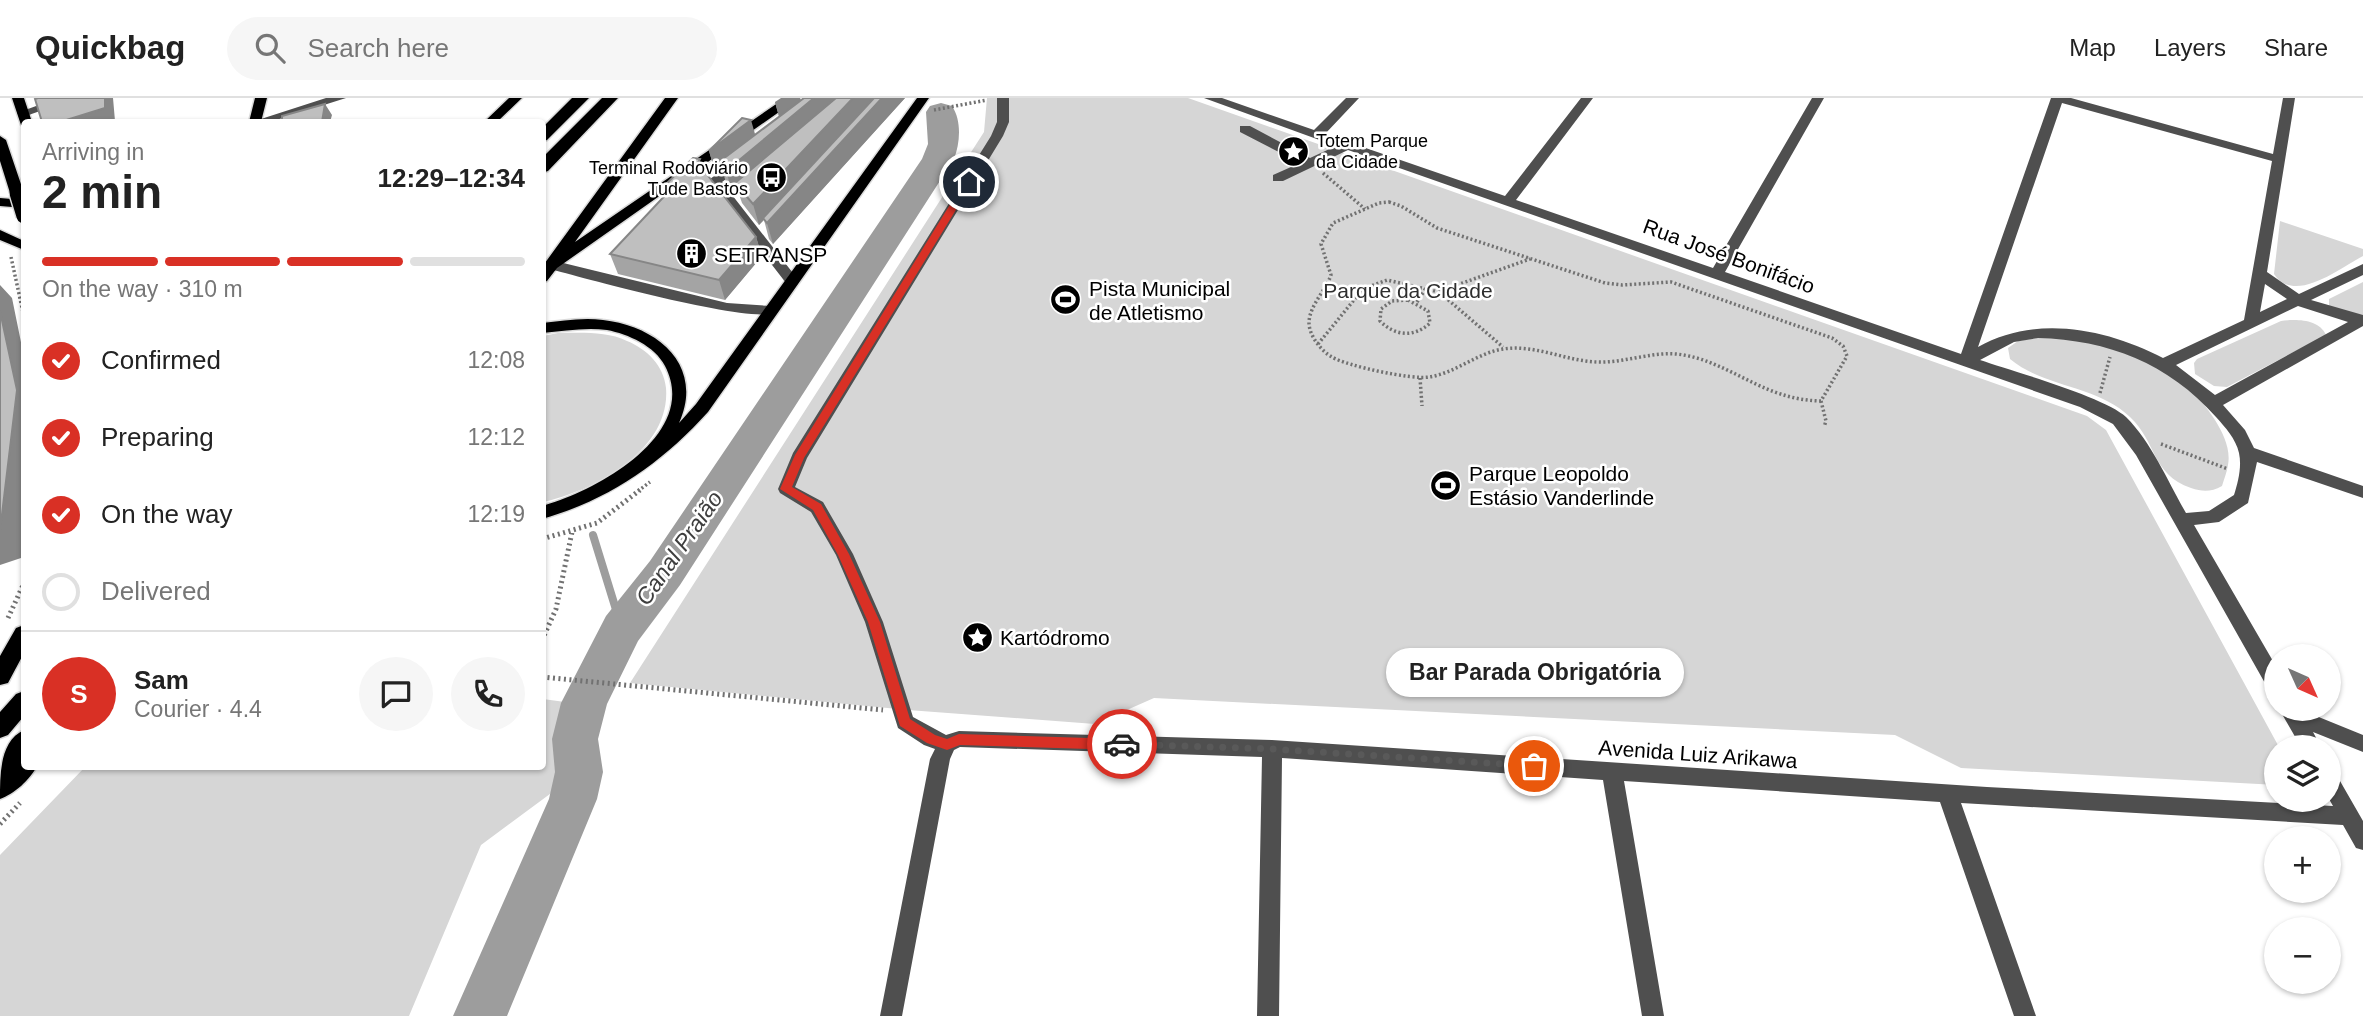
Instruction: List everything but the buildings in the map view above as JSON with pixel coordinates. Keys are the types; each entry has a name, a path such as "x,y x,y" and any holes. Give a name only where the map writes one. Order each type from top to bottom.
{"highway":[{"path":"546,133 581,98"},
{"path":"546,164 610,98"},
{"path":"0,677 21,639"},
{"path":"0,728 21,704"},
{"path":"0,769 21,744"},
{"path":"0,788 21,770"}],"main road":[{"path":"18,98 25,118"},
{"path":"258,119 261,98"},
{"path":"493,119 516,98"},
{"path":"547,271 639,140 672,98"},
{"path":"547,271 793,98"},
{"path":"546,512 597,494 625,476 680,432 702,408 790,280 923,98"},
{"path":"0,140 21,199 0,202"},
{"path":"2,235 21,244"},
{"path":"546,328 606,325 639,334 663,351 678,374 680,401 669,430 648,457"}],"street":[{"path":"25,118 71,98"},
{"path":"267,119 340,98"},
{"path":"891,1016 940,759 953,742 931,739 905,722 874,622 844,554 817,507 786,489 799,457 997,136 1003,122 1003,98"},
{"name":"Rua José Bonifácio","path":"1210,98 2095,408 2119,420 2184,520 2264,663"},
{"path":"1317,134 1353,98"},
{"path":"1508,201 1587,98"},
{"path":"1716,276 1818,98"},
{"path":"1965,363 2057,98 2278,159"},
{"path":"2251,324 2289,98"},
{"path":"1310,163 1245,129 1283,175 1310,163 1349,145"},
{"path":"759,148 714,181 735,199 763,234 790,280"},
{"path":"2164,364 2363,269"},
{"path":"547,271 727,308 770,311"},
{"path":"2260,274 2299,301 2363,321"},
{"path":"2214,402 2363,321"},
{"path":"1965,363 1994,344 2035,332 2085,335 2114,343 2164,364 2214,402 2239,435 2247,452 2248,477 2242,499 2213,517 2184,520"},
{"path":"1974,337 1994,344"},
{"path":"2247,452 2363,492"},
{"path":"2310,721 2363,744"},
{"name":"Avenida Luiz Arikawa","path":"953,742 1272,749 2349,816"},
{"path":"1268,1016 1272,749"},
{"path":"1612,771 1653,1016"},
{"path":"1947,792 2025,1016"},
{"path":"2341,802 2363,841"}],"path":[{"path":"1310,163 1365,209"},
{"path":"1821,401 1776,397 1705,362 1683,355 1651,354 1598,362 1534,349 1503,347 1438,375 1420,378 1401,377 1331,357 1311,333 1308,318 1331,279 1331,271 1322,250 1322,238 1333,223 1379,203 1396,203 1437,228 1613,285 1671,282 1832,338 1843,346 1847,356 1821,401 1826,421 1824,427"},
{"path":"2,235 21,306"},
{"path":"1439,292 1530,259"},
{"path":"1318,344 1363,289 1371,284 1393,280 1439,292 1503,347"},
{"path":"1416,302 1426,288"},
{"path":"1400,300 1416,302 1428,311 1431,317 1430,323 1419,332 1391,331 1380,321 1379,315 1385,304 1400,300"},
{"path":"2095,408 2114,343"},
{"path":"1420,378 1422,406"},
{"path":"2128,431 2248,477"},
{"path":"546,631 556,609 572,532"},
{"path":"8,618 21,590"},
{"path":"546,677 888,711 905,722"}],"green space":[{"name":"Parque Leopoldo Estásio Vanderlinde","path":"987,98 1188,98 2087,416 2106,430 2272,735 2264,735 2264,784 1961,768 1895,735 1154,698 1095,724 908,710 630,683 984,132"},
{"path":"2280,221 2363,249 2363,256 2317,281 2293,286 2283,283 2274,274"},
{"path":"2363,282 2363,319 2329,306 2329,299"},
{"path":"2300,320 2313,323 2326,335 2227,387 2214,386 2195,374 2194,363 2197,359 2281,321"},
{"path":"593,333 627,341 653,359 662,372 666,388 664,410 656,430 643,448 606,477 546,501 546,335"},
{"path":"2043,337 2091,343 2116,350 2162,369 2182,383 2200,400 2226,441 2229,459 2222,486 2203,491 2178,482 2161,466 2139,427 2117,407 2087,392 2039,376 2010,359 2008,348 2018,341"},
{"path":"546,699 565,702 554,791 481,845 409,1016 0,1016 0,855 82,770 546,770"}],"waterway":[{"name":"Canal Praião","path":"480,1016 573,799 579,772 575,739 584,703 622,629 665,573 938,159 944,144 941,112"},
{"path":"593,535 622,629"}],"way so far":[{"path":"1122,744 1272,749 1534,766"}],"place":[{"name":"Totem Parque da Cidade","path":"1293,151"},
{"name":"Terminal Rodoviário Tude Bastos","path":"771,178"},
{"name":"SETRANSP","path":"691,254"},
{"name":"Pista Municipal de Atletismo","path":"1066,300"},
{"name":"Parque Leopoldo Estásio Vanderlinde","path":"1446,485"},
{"name":"Kartódromo","path":"977,637"},
{"name":"Bar Parada Obrigatória","path":"1534,766"}],"route":[{"path":"969,182 799,457 786,489 817,507 844,554 874,622 905,722 931,739 947,744 959,739 1122,744"}],"park label":[{"name":"Parque da Cidade","path":"1408,290"}]}
